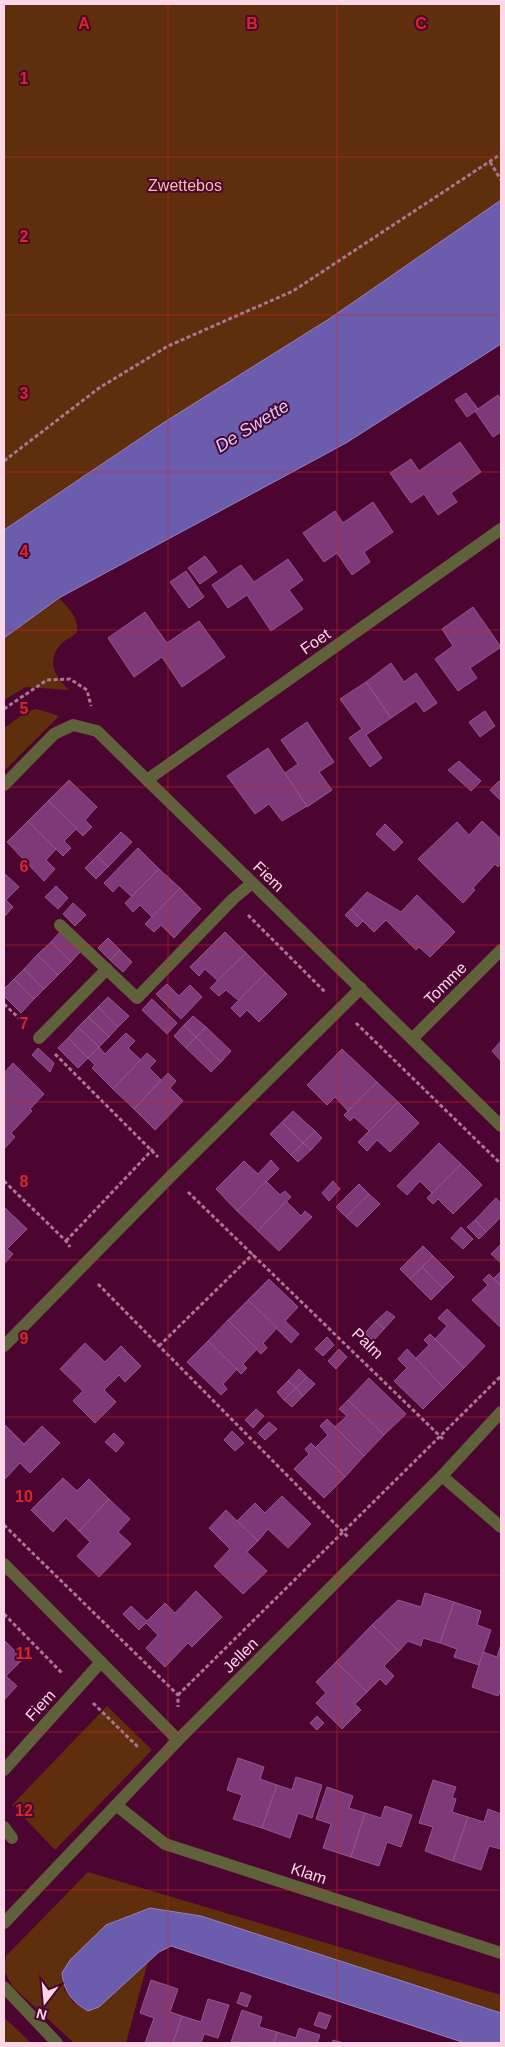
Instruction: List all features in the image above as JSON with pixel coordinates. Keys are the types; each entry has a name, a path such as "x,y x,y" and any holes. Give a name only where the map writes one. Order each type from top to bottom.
{"street":[{"name":"Foet","path":"147,780 501,529"},
{"path":"4,784 54,734 73,725 98,731"},
{"name":"Fiem","path":"98,731 501,1126"},
{"path":"60,925 136,998 233,899 252,883"},
{"name":"Tomme","path":"412,1039 501,950"},
{"path":"39,1038 107,969"},
{"path":"4,1346 171,1176 361,988"},
{"name":"Jellen","path":"4,1923 178,1740 442,1476 501,1412"},
{"path":"442,1476 501,1527"},
{"path":"4,1564 178,1740"},
{"name":"Fiem","path":"4,1770 101,1662"},
{"name":"Klam","path":"116,1805 165,1844 501,1953"},
{"path":"4,1827 12,1838"},
{"path":"4,1987 58,2043"}],"path":[{"path":"4,461 106,384 168,346 293,290 501,154"},
{"path":"490,162 501,180"},
{"path":"4,709 47,680 70,679 87,690 98,731"},
{"name":"Palm","path":"4,1004 153,1149 171,1176 460,1456"},
{"path":"66,1241 153,1149"},
{"path":"4,1181 66,1241 81,1267 342,1532 365,1553"},
{"path":"159,1346 253,1254"},
{"path":"178,1740 178,1695 501,1376"},
{"path":"4,1526 178,1695"}],"green space":[{"name":"Zwettebos","path":"4,4 501,4 501,203 329,319 163,423 4,530"},
{"path":"59,598 75,617 77,627 77,632 61,644 56,651 53,663 60,680 69,690 26,687 4,700 4,638"},
{"path":"37,709 59,716 4,771 4,728 28,711"},
{"path":"107,1706 152,1750 55,1850 12,1805"},
{"path":"88,1872 501,1995 501,2013 201,1916 150,1908 106,1925 64,1989 73,2002 88,2011 99,2007 148,1961 126,2043 74,2043 13,1987 4,1971 6,1956"},
{"path":"4,2017 31,2043 4,2043"}],"water":[{"name":"De Swette","path":"501,200 501,344 346,443 59,598 4,638 4,530 163,423 329,319"},
{"path":"150,1908 201,1916 501,2013 501,2043 465,2043 171,1946 159,1952 99,2007 88,2011 70,1996 62,1973 70,1960 106,1925"}],"building":[{"path":"466,393 478,409 467,417 455,400"},
{"path":"498,395 501,400 501,432 493,437 475,411"},
{"path":"460,442 481,472 451,493 457,502 438,515 424,494 411,503 390,473 411,459 419,471"},
{"path":"373,502 393,532 364,552 370,562 352,575 337,553 324,562 303,533 335,511 343,523"},
{"path":"205,556 217,572 200,584 188,568"},
{"path":"288,559 303,580 289,590 303,609 271,631 247,595 228,608 212,585 241,565 254,582"},
{"path":"186,571 204,597 189,608 170,582"},
{"path":"473,607 501,647 470,668 477,678 458,691 435,659 453,646 442,629"},
{"path":"145,612 167,643 199,621 225,657 182,687 162,657 134,677 108,638"},
{"path":"391,663 404,682 416,673 437,703 424,712 416,701 391,718 366,682"},
{"path":"366,682 391,718 366,735 382,758 370,767 349,738 362,729 340,699"},
{"path":"485,711 495,726 480,737 469,722"},
{"path":"307,722 334,762 319,772 332,790 307,807 285,773 298,764 281,740"},
{"path":"268,748 307,806 282,821 269,804 255,814 227,776"},
{"path":"459,761 481,781 471,791 448,770"},
{"path":"69,780 97,807 85,820 92,827 83,836 48,801"},
{"path":"499,781 501,783 501,801 490,790"},
{"path":"48,801 77,828 64,841 71,848 63,856 28,821"},
{"path":"28,821 56,849 46,860 55,869 44,881 7,842"},
{"path":"482,821 501,839 501,864 498,867 495,864 473,888 475,890 463,903 418,859 457,822 469,835"},
{"path":"385,824 403,842 394,851 376,834"},
{"path":"121,832 132,842 108,867 97,856"},
{"path":"138,848 159,869 132,897 119,885 113,892 104,883"},
{"path":"97,856 108,867 96,879 85,868"},
{"path":"159,869 180,888 152,917 140,905 133,912 125,903"},
{"path":"4,873 19,887 6,900 13,907 5,916"},
{"path":"56,886 68,898 58,909 45,897"},
{"path":"180,888 201,909 174,938 161,925 154,932 145,924"},
{"path":"367,892 401,912 417,895 455,932 430,957 419,947 416,950 386,920 374,932 351,909"},
{"path":"73,903 86,915 75,926 63,914"},
{"path":"351,909 363,921 357,927 345,915"},
{"path":"61,931 81,951 71,962 51,942"},
{"path":"225,932 246,953 218,981 205,969 199,976 190,967"},
{"path":"108,938 120,950 110,960 98,948"},
{"path":"51,942 71,962 58,975 37,955"},
{"path":"120,950 132,962 123,972 110,960"},
{"path":"246,953 266,973 239,1001 226,990 219,996 210,988"},
{"path":"37,955 58,975 44,989 24,969"},
{"path":"24,969 44,989 34,999 14,979"},
{"path":"266,973 287,994 259,1022 247,1010 240,1017 231,1008"},
{"path":"14,979 34,999 21,1013 4,996 4,989"},
{"path":"167,984 179,996 190,985 202,997 181,1019 156,994"},
{"path":"108,997 129,1016 118,1027 98,1007"},
{"path":"152,999 177,1023 167,1034 142,1010"},
{"path":"98,1007 118,1027 109,1037 88,1017"},
{"path":"193,1016 206,1027 196,1037 184,1025"},
{"path":"88,1017 109,1037 99,1047 78,1027"},
{"path":"184,1025 196,1037 186,1048 174,1036"},
{"path":"78,1027 99,1047 88,1058 68,1038"},
{"path":"206,1027 231,1051 221,1062 196,1037"},
{"path":"126,1033 135,1041 128,1048 141,1060 113,1089 92,1068 95,1065 88,1058 99,1047 105,1054"},
{"path":"196,1037 221,1062 211,1072 186,1048"},
{"path":"68,1038 88,1058 78,1068 58,1048"},
{"path":"501,1041 501,1061 492,1051"},
{"path":"38,1048 54,1063 50,1072 32,1055"},
{"path":"342,1049 377,1082 348,1111 335,1097 327,1105 307,1085"},
{"path":"147,1053 156,1061 149,1068 161,1080 134,1109 113,1089"},
{"path":"13,1063 44,1094 30,1109 32,1111 11,1133 15,1137 4,1149 4,1073"},
{"path":"168,1073 176,1081 170,1088 183,1101 155,1130 134,1109"},
{"path":"377,1082 398,1102 369,1131 354,1117 350,1121 344,1115"},
{"path":"398,1102 419,1123 390,1152 377,1140 367,1151 358,1142"},
{"path":"293,1111 315,1131 303,1143 282,1122"},
{"path":"282,1122 303,1143 291,1155 270,1134"},
{"path":"315,1131 322,1138 311,1150 303,1143"},
{"path":"303,1143 311,1150 298,1162 291,1155"},
{"path":"439,1143 461,1164 432,1193 420,1181 407,1195 397,1186"},
{"path":"271,1160 279,1169 237,1211 216,1189 244,1161 258,1174"},
{"path":"461,1164 482,1185 453,1214 438,1199 433,1204 427,1198"},
{"path":"266,1181 280,1195 285,1191 291,1197 258,1231 237,1211"},
{"path":"333,1181 340,1189 329,1201 322,1193"},
{"path":"359,1184 369,1194 346,1217 336,1207"},
{"path":"369,1194 380,1204 357,1227 346,1217"},
{"path":"496,1198 501,1204 501,1217 486,1232 475,1220"},
{"path":"286,1201 301,1216 305,1211 312,1217 279,1251 258,1231"},
{"path":"4,1207 27,1229 7,1249 13,1254 4,1264"},
{"path":"475,1220 486,1232 479,1239 467,1227"},
{"path":"461,1227 473,1239 463,1249 451,1238"},
{"path":"423,1246 433,1256 410,1279 400,1269"},
{"path":"501,1246 501,1263 491,1254"},
{"path":"433,1256 454,1277 443,1288 422,1267"},
{"path":"422,1267 443,1288 431,1300 410,1279"},
{"path":"501,1271 501,1286 493,1279"},
{"path":"489,1274 501,1286 501,1328 472,1300 488,1285 483,1280"},
{"path":"269,1279 298,1307 285,1321 299,1334 291,1343 248,1300"},
{"path":"248,1300 277,1328 263,1343 267,1348 261,1354 228,1320"},
{"path":"447,1309 485,1346 464,1368 435,1339 447,1326 438,1318"},
{"path":"387,1311 395,1317 384,1329 376,1321"},
{"path":"228,1320 257,1349 243,1364 247,1368 241,1374 208,1341"},
{"path":"376,1321 384,1329 373,1341 365,1333"},
{"path":"430,1334 464,1368 444,1388 415,1359 429,1345 424,1340"},
{"path":"327,1337 334,1345 323,1356 315,1349"},
{"path":"208,1341 237,1369 223,1384 227,1389 221,1395 187,1362"},
{"path":"85,1343 105,1362 121,1346 141,1366 125,1382 119,1375 104,1390 116,1402 95,1423 73,1401 83,1391 60,1369"},
{"path":"339,1349 347,1357 336,1369 328,1361"},
{"path":"407,1349 444,1388 423,1409 394,1381 407,1368 398,1359"},
{"path":"299,1369 307,1377 296,1388 288,1381"},
{"path":"307,1377 315,1384 303,1396 296,1388"},
{"path":"369,1378 406,1414 384,1435 348,1400"},
{"path":"288,1381 296,1388 284,1400 277,1392"},
{"path":"296,1388 303,1396 292,1407 284,1400"},
{"path":"348,1400 384,1435 364,1456 335,1427 347,1416 339,1409"},
{"path":"256,1409 264,1416 253,1428 245,1420"},
{"path":"327,1419 364,1456 345,1477 315,1448 328,1435 320,1426"},
{"path":"269,1422 277,1429 265,1440 258,1433"},
{"path":"4,1424 24,1444 42,1426 60,1443 30,1473 20,1463 4,1480"},
{"path":"232,1431 244,1443 235,1451 224,1440"},
{"path":"114,1433 124,1443 116,1452 105,1442"},
{"path":"311,1443 345,1477 324,1498 294,1469 309,1454 305,1449"},
{"path":"63,1478 77,1491 89,1479 109,1499 79,1531 66,1518 53,1532 31,1510"},
{"path":"282,1496 311,1524 288,1548 268,1529 258,1541 237,1521 255,1503 265,1513"},
{"path":"109,1499 130,1519 118,1532 131,1544 99,1577 77,1556 90,1542 79,1531"},
{"path":"226,1510 258,1541 247,1552 267,1571 243,1594 214,1566 230,1549 209,1528"},
{"path":"196,1591 222,1617 192,1647 188,1643 165,1667 146,1648 158,1635 146,1623 139,1630 123,1614 131,1606 147,1621 165,1603 175,1613"},
{"path":"425,1593 454,1602 440,1643 423,1638 421,1646 408,1641 399,1651 372,1625 398,1600 421,1607"},
{"path":"454,1602 481,1611 477,1625 491,1630 479,1665 454,1657 457,1649 440,1643"},
{"path":"372,1625 399,1651 384,1666 394,1676 386,1685 380,1679 367,1692 336,1662"},
{"path":"4,1640 23,1659 6,1676 17,1686 4,1700"},
{"path":"501,1644 501,1689 498,1696 472,1687 483,1652 497,1657"},
{"path":"336,1662 367,1692 355,1704 361,1710 342,1729 316,1703 326,1693 316,1682"},
{"path":"317,1716 324,1723 317,1730 310,1723"},
{"path":"238,1758 264,1767 260,1779 277,1785 262,1828 233,1819 242,1795 227,1790"},
{"path":"296,1777 322,1785 312,1818 298,1813 290,1838 262,1828 277,1785 292,1790"},
{"path":"433,1780 456,1787 452,1798 456,1799 452,1812 468,1817 453,1861 425,1851 433,1827 419,1823"},
{"path":"327,1787 353,1796 349,1808 365,1813 351,1857 323,1848 331,1824 316,1819"},
{"path":"385,1806 412,1815 401,1847 387,1842 379,1866 351,1857 365,1813 381,1818"},
{"path":"488,1809 501,1814 501,1849 489,1846 481,1870 453,1861 468,1817 484,1822"},
{"path":"151,1980 178,1989 170,2012 182,2016 173,2043 145,2043 154,2018 140,2013"},
{"path":"241,1992 251,1996 247,2007 237,2003"},
{"path":"208,1999 229,2005 218,2038 204,2034 201,2043 173,2043 182,2016 201,2022"},
{"path":"242,2010 262,2017 259,2027 277,2032 274,2043 231,2042"},
{"path":"319,2012 331,2016 326,2029 314,2025"},
{"path":"299,2028 320,2035 317,2043 274,2043 277,2032 296,2038"},
{"path":"333,2040 344,2043 332,2043"}]}
